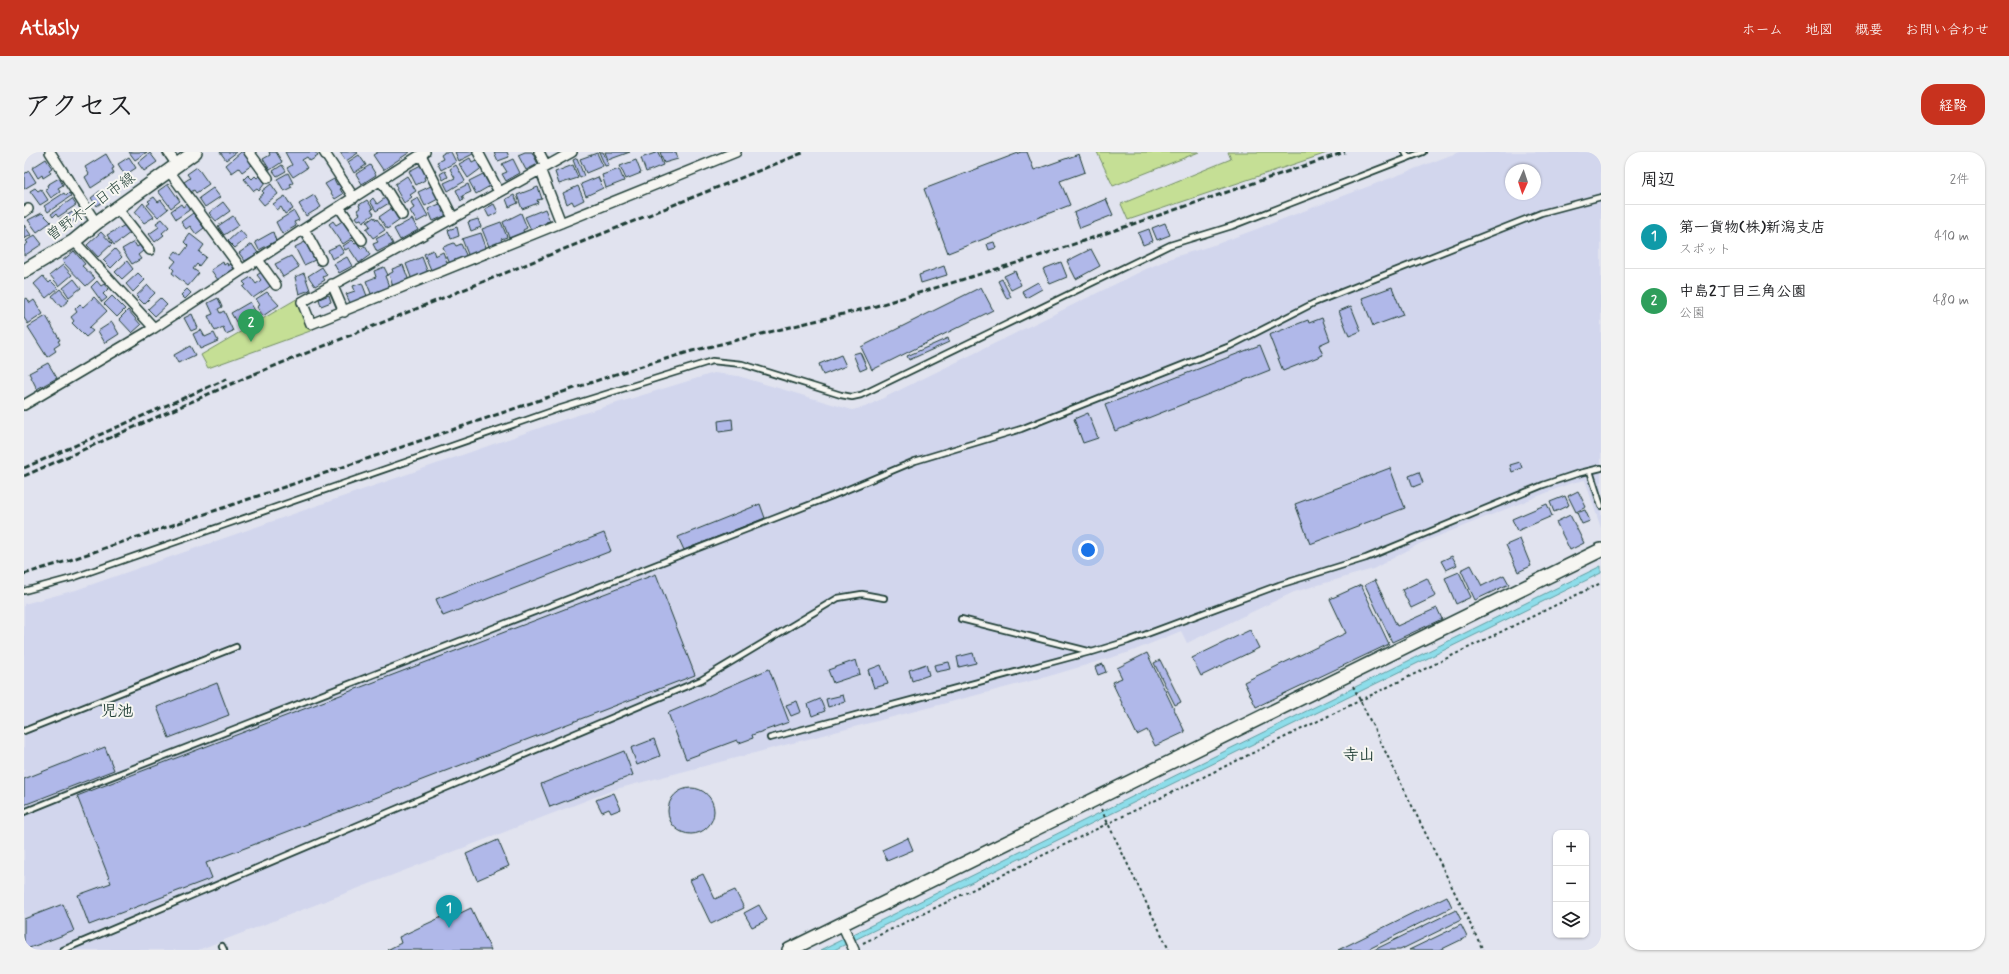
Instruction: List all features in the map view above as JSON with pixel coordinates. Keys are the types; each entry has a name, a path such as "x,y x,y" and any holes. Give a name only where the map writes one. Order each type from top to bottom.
{"street":[{"path":"50,152 96,223"},
{"path":"168,152 173,168 242,270"},
{"name":"曽野木一日市線","path":"25,270 74,241 96,223 195,152"},
{"path":"249,152 268,178"},
{"path":"324,152 354,198"},
{"path":"478,152 499,192"},
{"path":"539,152 561,223"},
{"path":"572,152 302,302 311,324 344,312 736,152"},
{"path":"24,405 154,328 423,153 453,218"},
{"path":"381,181 402,215"},
{"path":"339,207 362,240"},
{"path":"117,208 150,250"},
{"path":"304,229 320,260"},
{"path":"74,241 154,328"},
{"path":"258,260 276,284"},
{"path":"332,284 344,312"},
{"path":"788,950 1601,550"},
{"path":"842,924 854,949"}],"lane":[{"path":"1405,152 1408,158"},
{"path":"24,591 72,578 558,408 712,361 742,364 841,395 852,397 861,395 1170,245 1232,226 1423,152"},
{"path":"24,812 102,780 832,496 915,461 1021,429 1230,346 1314,303 1541,213 1601,197"},
{"path":"770,738 1092,652 1128,641 1279,586 1366,558 1544,485 1576,474 1601,468"},
{"path":"1590,471 1601,506"},
{"path":"63,950 701,680 838,598 862,594 884,598"},
{"path":"961,619 1092,652"},
{"path":"24,731 236,648"}],"path":[{"path":"854,949 1359,699 1601,583"},
{"path":"1352,685 1483,950"},
{"path":"1101,808 1169,950"}],"shaded area":[{"path":"1459,152 1601,152 1601,528 1585,480 1571,483 1421,543 1373,569 1294,592 1187,643 1181,631 1130,652 1046,677 616,789 198,950 24,950 24,604 76,590 562,420 714,373 738,376 852,410 865,407 1146,269 1174,257 1217,244"}],"green space":[{"path":"1097,152 1199,152 1113,186"},
{"path":"1228,152 1330,152 1128,220 1121,204 1231,159"},
{"path":"300,297 313,330 208,368 201,355"}],"water":[{"path":"1601,566 1601,573 834,950 821,950"}],"building":[{"path":"129,152 147,152 135,160"},
{"path":"220,152 237,152 226,160"},
{"path":"241,152 245,152 252,165 242,172 239,168 232,173 226,165"},
{"path":"269,152 276,152 282,162 270,170 263,159 270,155"},
{"path":"285,152 315,152 318,156 310,161 307,157 302,160 307,168 293,177 287,168 292,165"},
{"path":"340,152 357,152 358,153 346,161"},
{"path":"378,152 410,152 383,170 373,155"},
{"path":"444,152 451,152 456,162 441,170 437,162 443,159 441,155"},
{"path":"455,152 474,152 475,153 459,161"},
{"path":"494,152 507,152 509,157 498,161"},
{"path":"525,152 532,152 538,164 526,170 518,155"},
{"path":"599,152 603,152 609,165 605,166"},
{"path":"605,152 630,152 608,160"},
{"path":"658,152 663,165 646,172 641,158"},
{"path":"660,152 676,152 678,159 664,163"},
{"path":"1021,152 1027,152 1034,170 1079,154 1085,172 1060,181 1070,205 948,253 924,189"},
{"path":"150,153 157,162 144,171 138,163"},
{"path":"597,153 603,166 586,173 580,159"},
{"path":"106,154 114,168 112,169 114,173 91,188 85,177 89,174 85,167"},
{"path":"359,155 366,165 354,173 348,162"},
{"path":"129,157 136,168 125,175 118,164"},
{"path":"470,158 472,162 478,159 483,167 468,178 459,164"},
{"path":"577,158 584,176 580,178 573,160"},
{"path":"46,159 52,168 49,170 51,173 43,178 42,175 38,178 32,168"},
{"path":"513,159 520,173 506,181 502,174 507,172 502,164"},
{"path":"636,160 641,173 626,179 620,166"},
{"path":"423,164 429,175 424,177 425,180 416,185 409,171"},
{"path":"282,165 286,171 277,176 273,171"},
{"path":"370,165 376,175 362,184 356,174"},
{"path":"456,165 465,181 448,191 444,183 455,178 450,169"},
{"path":"573,165 578,178 559,184 555,172"},
{"path":"197,167 209,184 196,193 194,190 191,192 184,182 190,178 187,174"},
{"path":"619,169 624,181 606,188 602,175"},
{"path":"29,171 36,182 24,189 24,174"},
{"path":"445,171 448,177 443,180 440,174"},
{"path":"288,173 293,183 290,184 292,187 284,191 277,179"},
{"path":"483,174 490,186 476,194 469,181"},
{"path":"248,175 252,179 255,176 257,178 260,176 265,183 259,191 257,189 254,191 244,179"},
{"path":"407,176 416,191 410,195 412,197 404,203 396,189 395,184"},
{"path":"598,177 603,188 586,196 581,184"},
{"path":"59,178 63,185 58,188 60,192 51,198 45,189 48,188 47,185"},
{"path":"334,179 337,185 340,183 343,187 340,189 343,194 335,199 325,184"},
{"path":"168,184 180,201 171,208 158,191"},
{"path":"271,184 278,194 264,205 258,198 264,193 262,191"},
{"path":"468,184 471,192 462,196 464,200 461,201 456,190"},
{"path":"431,186 438,199 425,206 418,192"},
{"path":"578,186 584,200 574,205 572,201 567,204 563,193"},
{"path":"538,187 542,199 537,200 538,203 522,209 517,195"},
{"path":"35,188 38,191 41,189 48,200 40,205 30,191"},
{"path":"213,188 220,197 205,207 199,198"},
{"path":"100,191 106,199 97,206 91,198"},
{"path":"64,193 66,196 69,193 71,196 48,212 44,206"},
{"path":"314,195 321,207 306,216 299,204"},
{"path":"514,195 518,203 509,207 506,199"},
{"path":"285,196 293,209 285,214 281,207 277,210 273,204"},
{"path":"154,197 158,202 161,200 168,209 158,217 147,205 150,203 148,201"},
{"path":"373,198 377,204 385,198 389,203 376,211 370,201"},
{"path":"418,198 428,216 417,222 410,211 414,208 411,202"},
{"path":"72,199 76,205 58,217 56,214 53,217 51,214"},
{"path":"1106,199 1113,215 1080,228 1074,213"},
{"path":"367,200 373,209 371,210 374,214 363,222 361,219 358,220 356,217 360,214 357,210 360,208 359,205"},
{"path":"223,202 230,211 216,221 209,213"},
{"path":"143,203 154,217 144,223 135,212"},
{"path":"442,203 447,215 433,221 428,209"},
{"path":"181,204 183,207 187,204 191,209 176,219 171,211"},
{"path":"494,204 498,212 489,217 485,209"},
{"path":"392,208 400,220 387,229 379,217"},
{"path":"545,209 550,221 546,222 547,226 532,232 525,217"},
{"path":"76,210 78,214 75,216 77,219 64,227 60,219"},
{"path":"294,211 299,220 294,222 296,226 282,234 276,222"},
{"path":"42,213 51,222 37,232 28,220"},
{"path":"193,213 204,228 196,234 190,226 186,229 181,222"},
{"path":"521,213 527,228 523,230 524,234 510,240 503,222"},
{"path":"233,216 239,225 224,235 218,226"},
{"path":"374,217 385,230 373,238 366,229 370,226 367,222"},
{"path":"162,219 169,227 162,233 164,235 155,242 149,234 159,227 156,223"},
{"path":"412,219 418,230 400,240 394,229"},
{"path":"478,219 481,227 471,231 468,222"},
{"path":"344,220 355,236 343,244 329,224 333,221 336,225"},
{"path":"501,222 507,237 501,239 503,243 490,249 482,229"},
{"path":"1165,223 1170,235 1157,240 1152,228"},
{"path":"24,225 31,235 24,239"},
{"path":"125,225 130,233 114,245 107,235"},
{"path":"457,227 459,236 451,239 448,230"},
{"path":"1149,229 1153,241 1143,245 1138,233"},
{"path":"240,230 247,238 235,248 228,241"},
{"path":"101,232 112,244 98,257 87,245"},
{"path":"273,232 276,241 259,250 255,242"},
{"path":"387,233 393,244 377,252 373,244 378,242 376,239"},
{"path":"481,233 487,250 469,257 462,239"},
{"path":"190,234 204,245 199,252 206,257 199,266 197,264 193,269 199,273 188,286 172,273 174,270 171,267 176,261 171,257 176,251 181,255 188,246 184,242"},
{"path":"35,235 42,244 24,256 24,246 28,243 26,241"},
{"path":"352,240 355,243 357,242 361,249 365,246 370,255 359,263 349,248 345,250 343,246"},
{"path":"134,242 137,247 140,245 143,251 138,255 141,259 132,264 122,249"},
{"path":"305,242 315,260 304,265 295,247"},
{"path":"994,242 996,248 989,250 987,244"},
{"path":"454,243 456,246 461,244 467,257 450,264 443,247"},
{"path":"252,244 258,253 245,261 239,253"},
{"path":"339,245 344,253 332,259 328,250"},
{"path":"115,249 122,257 111,268 103,260"},
{"path":"1091,249 1100,266 1076,279 1067,261"},
{"path":"433,250 435,256 443,252 448,265 432,272 424,254"},
{"path":"74,251 85,264 82,266 95,278 86,286 62,261"},
{"path":"291,256 299,267 283,277 275,264"},
{"path":"347,257 352,266 339,273 334,264"},
{"path":"422,257 428,273 412,280 406,264"},
{"path":"127,261 133,269 122,279 115,272"},
{"path":"223,262 224,265 227,263 228,266 231,264 234,269 218,280 211,270"},
{"path":"1061,262 1067,277 1050,284 1043,269"},
{"path":"63,265 72,275 59,286 50,275"},
{"path":"403,265 409,281 393,287 389,274 393,272 392,269"},
{"path":"944,266 947,275 921,283 919,275"},
{"path":"322,267 327,275 323,277 325,280 315,286 308,276"},
{"path":"384,267 388,275 385,276 390,289 372,296 366,281 376,277 374,271"},
{"path":"263,271 272,285 253,298 243,287 246,285 243,282 251,277 256,284 261,280 257,275"},
{"path":"1015,271 1021,285 1011,290 1004,276"},
{"path":"138,273 145,280 133,292 126,284"},
{"path":"304,273 310,290 299,294 295,277"},
{"path":"43,276 49,283 51,281 58,288 46,298 34,284"},
{"path":"74,279 81,288 69,297 63,288"},
{"path":"1002,279 1011,297 1007,299 998,281"},
{"path":"97,281 101,286 104,284 108,289 103,294 107,298 102,302 91,287"},
{"path":"1038,282 1042,289 1026,298 1022,291"},
{"path":"362,283 367,296 350,303 346,294 355,291 353,286"},
{"path":"148,285 155,293 144,304 136,296"},
{"path":"981,287 993,310 872,370 861,347"},
{"path":"1392,287 1403,315 1373,326 1362,298"},
{"path":"60,289 69,300 61,307 52,296"},
{"path":"187,289 191,293 185,299 181,295"},
{"path":"267,292 279,305 263,316 257,307 260,305 256,299"},
{"path":"329,295 331,302 321,306 319,299"},
{"path":"112,296 125,309 117,317 104,304"},
{"path":"94,297 107,311 89,328 93,331 86,337 72,323 74,321 71,317 77,312 75,309 80,304 83,307"},
{"path":"27,298 30,303 34,300 43,314 28,324 24,318 24,300"},
{"path":"160,298 167,305 155,316 148,309"},
{"path":"218,298 222,307 218,309 220,313 224,311 233,331 226,334 223,327 215,331 208,316 213,314 208,303"},
{"path":"250,302 258,316 239,327 231,313"},
{"path":"1351,306 1361,331 1349,336 1339,311"},
{"path":"128,310 141,325 132,333 119,319"},
{"path":"192,314 198,328 191,331 184,318"},
{"path":"46,316 60,340 58,341 60,344 54,348 56,351 47,357 28,327"},
{"path":"1322,318 1330,340 1319,345 1323,355 1283,371 1269,335 1308,320 1309,323"},
{"path":"112,322 119,334 105,343 98,331"},
{"path":"201,330 205,337 214,333 218,341 200,349 193,334"},
{"path":"948,338 949,342 909,360 907,356"},
{"path":"1260,345 1270,370 1115,431 1105,405"},
{"path":"190,346 195,355 178,363 174,355"},
{"path":"860,352 867,368 860,371 853,354"},
{"path":"841,355 846,366 823,375 819,364"},
{"path":"48,363 57,378 37,389 29,373"},
{"path":"1088,413 1098,438 1083,443 1074,419"},
{"path":"732,419 733,430 719,432 718,421"},
{"path":"1520,462 1522,468 1512,472 1510,465"},
{"path":"1390,468 1405,508 1310,544 1295,504"},
{"path":"1419,472 1423,483 1413,487 1409,476"},
{"path":"1578,491 1586,507 1576,512 1568,496"},
{"path":"1565,496 1569,505 1554,512 1550,502"},
{"path":"760,504 765,518 684,550 678,537"},
{"path":"1547,504 1552,516 1517,531 1512,519"},
{"path":"1585,510 1590,521 1582,524 1577,513"},
{"path":"1570,515 1584,543 1570,550 1556,522"},
{"path":"604,533 611,551 443,616 436,599"},
{"path":"1520,539 1531,566 1518,572 1506,545"},
{"path":"1452,556 1457,565 1446,570 1441,561"},
{"path":"1471,565 1482,586 1504,575 1509,584 1475,600 1461,570"},
{"path":"1459,572 1471,597 1456,604 1445,578"},
{"path":"656,574 695,675 206,863 212,878 89,925 78,895 111,883 77,796"},
{"path":"1427,578 1436,596 1411,608 1402,590"},
{"path":"1375,580 1397,626 1437,608 1442,619 1392,642 1365,585"},
{"path":"1361,585 1389,644 1256,707 1244,682 1346,633 1330,599"},
{"path":"1250,630 1259,648 1201,676 1192,658"},
{"path":"973,653 976,663 959,667 957,657"},
{"path":"1147,653 1185,732 1155,746 1147,730 1137,735 1112,682 1122,678 1117,668"},
{"path":"856,660 860,674 833,683 828,670"},
{"path":"1160,660 1181,702 1175,705 1154,663"},
{"path":"949,662 951,669 936,672 934,665"},
{"path":"926,664 929,675 912,681 909,670"},
{"path":"1103,664 1106,672 1098,675 1095,667"},
{"path":"881,665 888,684 874,688 868,670"},
{"path":"769,669 789,722 752,735 753,738 739,743 737,740 686,759 668,713"},
{"path":"217,683 229,715 169,738 157,707"},
{"path":"843,695 845,702 828,707 826,699"},
{"path":"820,699 825,711 812,716 808,704"},
{"path":"797,701 801,712 791,716 786,705"},
{"path":"654,739 660,756 637,765 631,748"},
{"path":"105,747 114,770 24,805 24,779"},
{"path":"624,751 633,775 550,807 541,784"},
{"path":"691,788 704,792 710,798 714,811 710,824 704,830 691,834 678,830 672,824 668,811 672,798 678,792"},
{"path":"614,793 621,809 611,813 609,809 602,812 596,800"},
{"path":"908,838 913,850 887,861 882,850"},
{"path":"498,840 509,866 477,880 466,854"},
{"path":"703,874 715,899 735,890 744,908 711,924 690,880"},
{"path":"1447,896 1452,907 1367,950 1338,950"},
{"path":"63,904 74,931 24,950 24,919"},
{"path":"759,905 767,920 752,927 744,913"},
{"path":"471,908 491,950 387,950 401,943 399,937 446,915 448,919"},
{"path":"1456,910 1461,920 1400,950 1374,950"},
{"path":"1461,925 1467,937 1440,950 1409,950"}],"railway":[{"path":"24,476 247,377 805,152"},
{"path":"24,574 67,561 619,373 692,351 876,306 1036,257 1345,152"},
{"path":"24,468 229,378"}],"place":[{"name":"中島2丁目三角公園","path":"251,342"},
{"name":"第一貨物(株)新潟支店","path":"449,928"}],"district":[{"name":"児池","path":"117,711"},
{"name":"寺山","path":"1359,755"}]}
